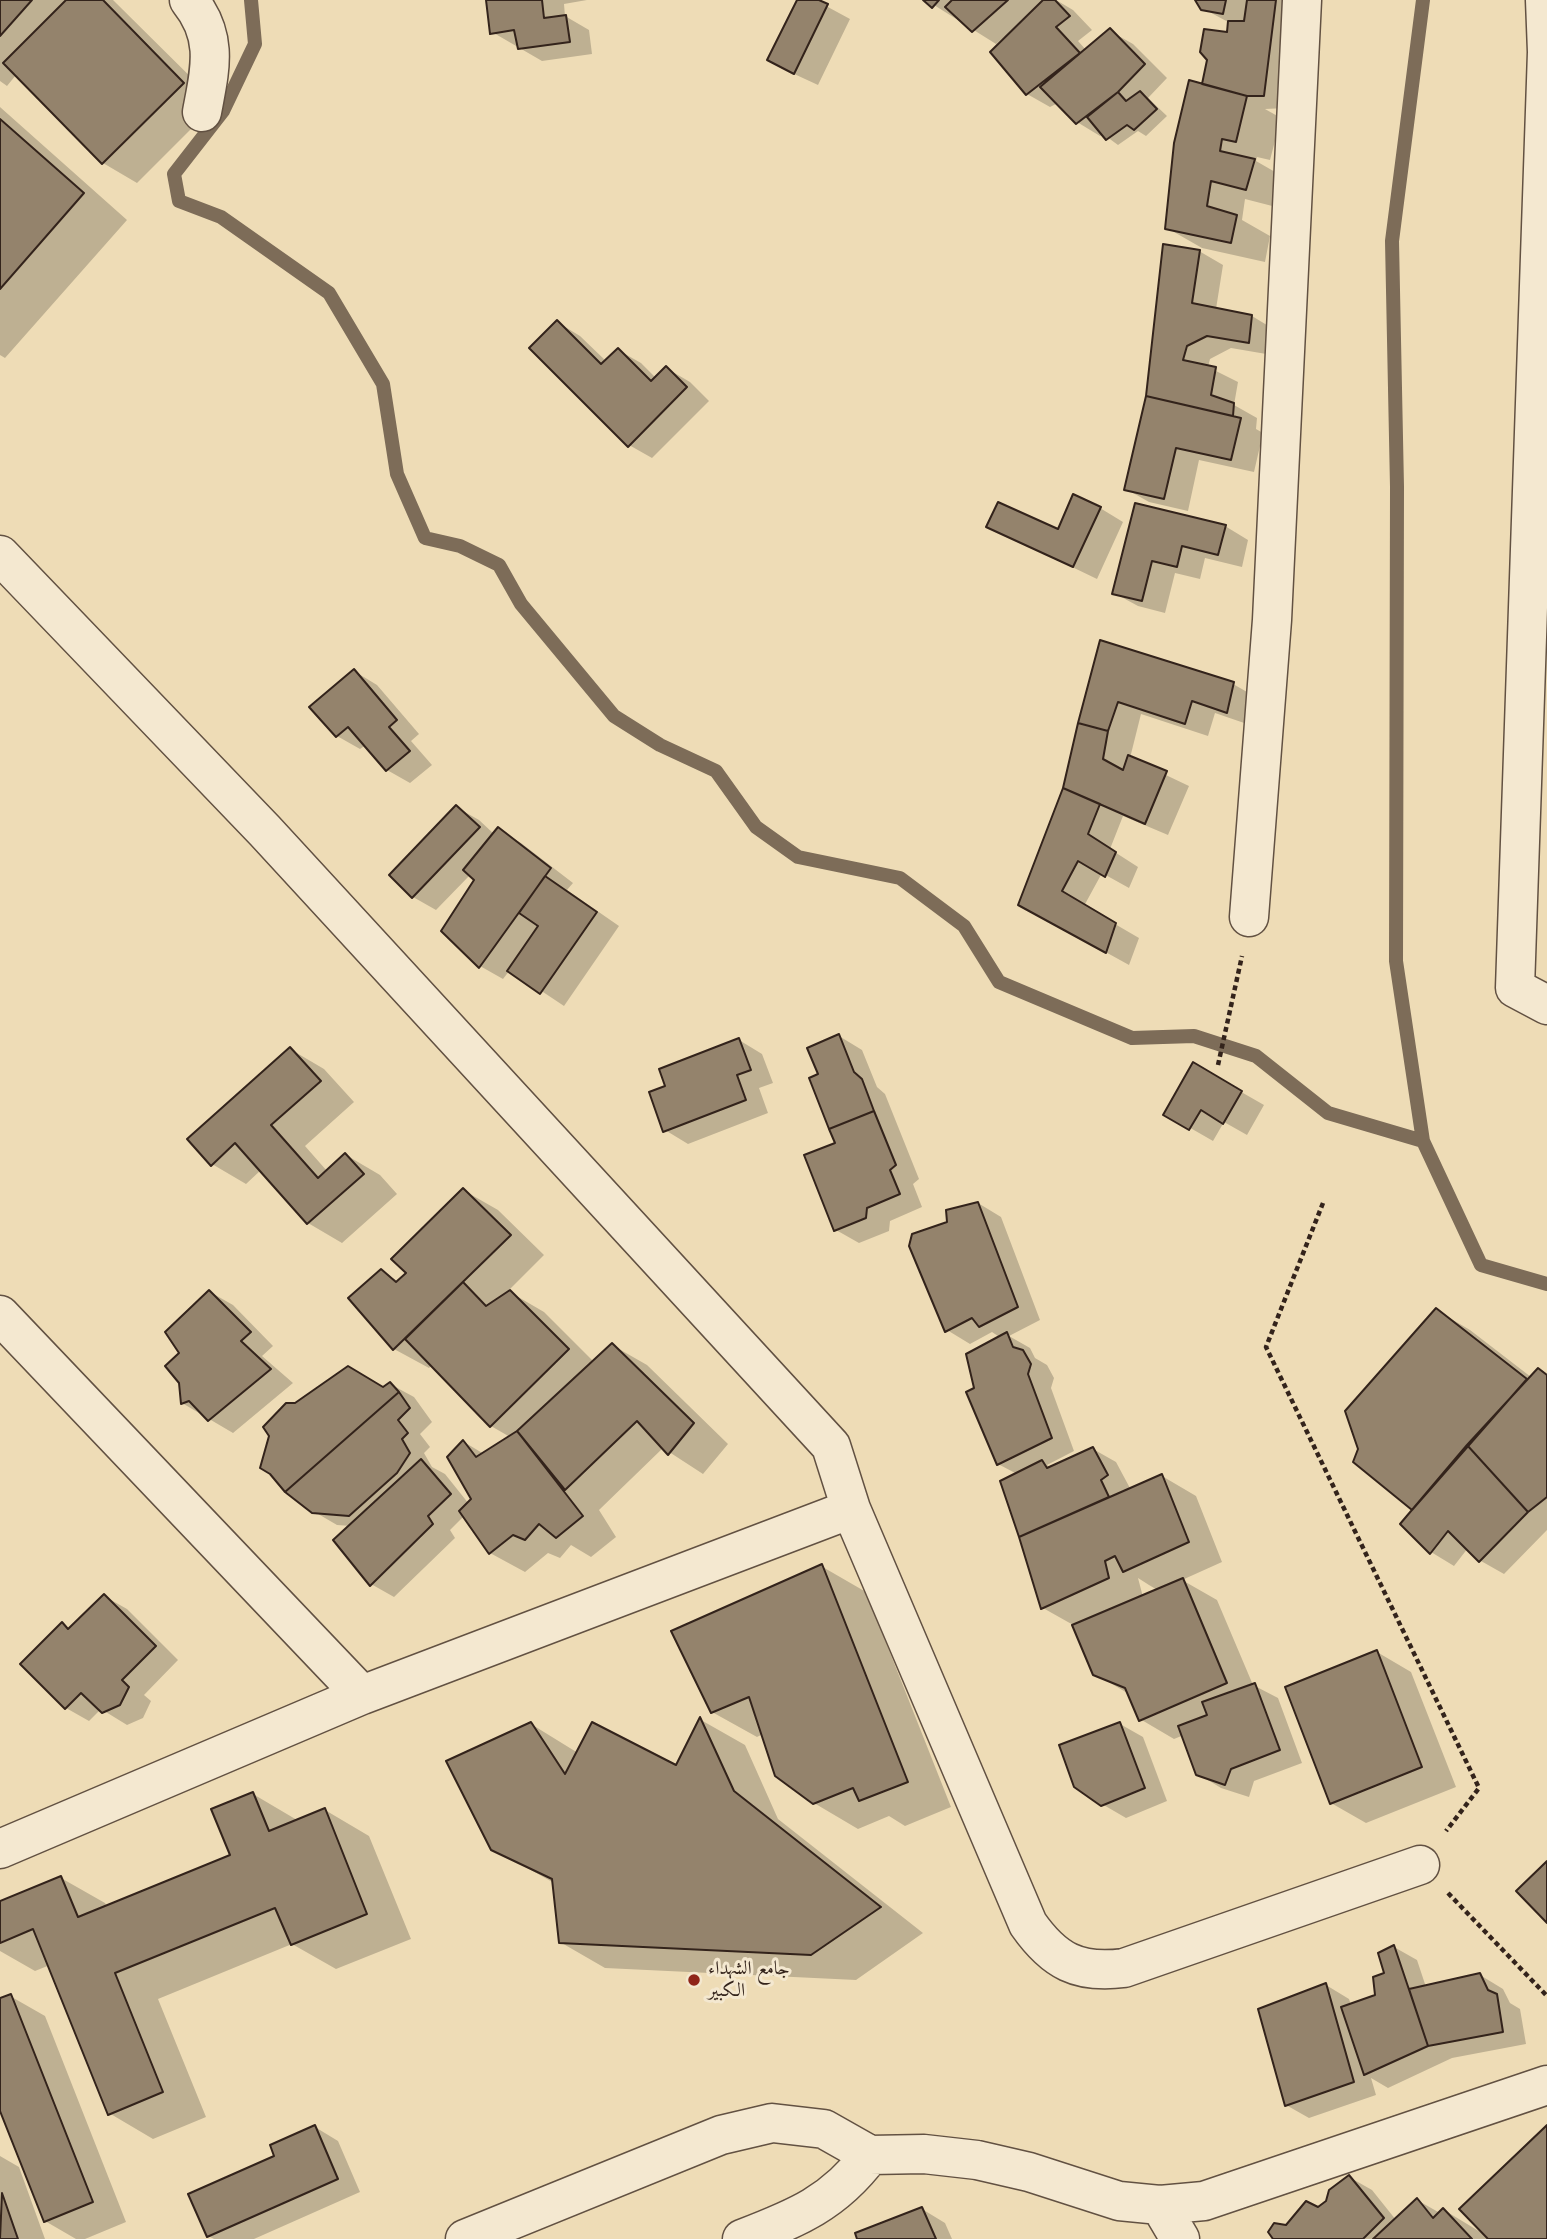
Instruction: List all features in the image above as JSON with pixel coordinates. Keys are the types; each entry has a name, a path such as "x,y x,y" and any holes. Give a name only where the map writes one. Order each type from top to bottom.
{"street":[{"path":"189,0 202,16 212,59 202,112"},
{"path":"1249,917 1272,620 1302,0"},
{"path":"1545,0 1547,51 1542,325 1515,988 1547,1005"},
{"path":"0,555 265,831 831,1446 850,1509 1028,1924 1041,1943 1058,1958 1079,1967 1102,1971 1125,1968 1420,1865"},
{"path":"0,1315 362,1695"},
{"path":"0,1849 362,1695 850,1509"},
{"path":"465,2239 746,2127 772,2123 824,2129 870,2155 924,2154 977,2160 1029,2172 1119,2202 1160,2205 1205,2201 1547,2085"},
{"path":"742,2239 814,2209 855,2175 870,2155"},
{"path":"1160,2205 1180,2239"}],"path":[{"path":"1218,1065 1238,986"},
{"path":"1323,1203 1266,1347 1479,1788 1420,1865 1547,1996"}],"building":[{"path":"0,0 32,0 0,36"},
{"path":"66,0 103,0 184,83 102,164 3,63"},
{"path":"486,0 542,0 544,18 566,15 570,42 518,49 514,30 490,34"},
{"path":"797,0 819,0 828,4 794,74 767,60"},
{"path":"923,0 939,0 932,8"},
{"path":"952,0 1008,0 972,32 945,7"},
{"path":"1043,0 1055,0 1070,16 1056,27 1080,53 1026,95 990,52"},
{"path":"1195,0 1226,0 1223,14 1201,10"},
{"path":"1247,0 1276,0 1264,96 1247,96 1202,84 1207,60 1200,52 1204,29 1227,32 1228,21 1244,21"},
{"path":"1110,28 1145,64 1118,92 1076,124 1040,87"},
{"path":"1189,80 1247,96 1236,142 1222,139 1220,151 1255,159 1246,190 1211,181 1207,206 1237,215 1231,243 1165,229 1174,143"},
{"path":"1140,91 1157,109 1134,130 1127,125 1106,140 1087,117 1118,92 1126,101"},
{"path":"0,119 84,193 0,289"},
{"path":"1163,244 1200,250 1192,303 1252,315 1249,343 1207,336 1187,346 1183,360 1216,367 1211,395 1234,403 1233,416 1146,396"},
{"path":"557,320 601,364 618,348 651,381 666,366 687,387 628,447 529,348"},
{"path":"1146,396 1241,418 1231,460 1176,448 1164,499 1124,490"},
{"path":"1073,494 1101,507 1073,567 986,527 998,502 1058,529"},
{"path":"1135,503 1226,525 1218,555 1182,546 1177,567 1152,561 1142,601 1112,594"},
{"path":"1100,640 1234,682 1227,713 1192,701 1185,724 1118,702 1108,731 1078,723"},
{"path":"354,669 397,720 389,727 410,751 386,771 348,727 336,737 309,707"},
{"path":"1078,723 1108,731 1103,759 1123,770 1128,755 1167,771 1145,824 1063,788"},
{"path":"1063,788 1100,804 1088,834 1116,852 1105,877 1078,861 1062,891 1116,923 1106,953 1018,905"},
{"path":"456,805 480,827 412,898 389,875"},
{"path":"498,827 551,868 479,968 441,931 474,880 463,870"},
{"path":"545,876 597,912 540,994 507,971 538,926 519,913"},
{"path":"839,1034 854,1072 862,1079 874,1111 829,1129 809,1078 818,1074 807,1048"},
{"path":"739,1038 751,1070 737,1075 746,1100 663,1132 649,1092 665,1086 659,1069"},
{"path":"290,1047 321,1081 271,1125 318,1178 345,1153 364,1174 307,1224 235,1143 211,1166 187,1139"},
{"path":"1193,1062 1242,1091 1223,1124 1201,1110 1189,1130 1163,1115"},
{"path":"874,1111 896,1165 890,1170 900,1194 867,1208 866,1218 834,1231 804,1155 835,1143 829,1129"},
{"path":"463,1188 511,1235 393,1350 348,1298 381,1269 396,1282 406,1273 391,1259"},
{"path":"978,1202 1018,1307 979,1327 972,1318 945,1332 909,1246 912,1234 947,1222 946,1210"},
{"path":"463,1282 486,1306 510,1290 569,1349 490,1427 405,1339"},
{"path":"209,1290 251,1332 241,1341 271,1369 208,1421 189,1401 181,1404 179,1383 165,1366 179,1353 165,1332"},
{"path":"1436,1308 1527,1379 1412,1510 1353,1462 1358,1449 1345,1411"},
{"path":"1007,1332 1013,1347 1023,1350 1031,1364 1028,1374 1052,1438 997,1465 966,1392 974,1388 966,1354"},
{"path":"612,1343 694,1423 668,1455 637,1421 565,1490 517,1431"},
{"path":"348,1366 383,1387 390,1382 399,1392 285,1492 270,1474 260,1468 269,1436 263,1427 286,1403 295,1403"},
{"path":"1538,1368 1547,1375 1547,1497 1528,1512 1467,1445"},
{"path":"399,1392 410,1408 398,1420 408,1433 402,1439 410,1453 397,1473 349,1516 312,1513 285,1492"},
{"path":"517,1431 583,1516 556,1538 539,1524 525,1540 513,1535 489,1554 459,1511 471,1499 447,1457 463,1440 476,1457"},
{"path":"1467,1445 1528,1512 1479,1562 1448,1531 1430,1554 1400,1524"},
{"path":"1093,1447 1108,1475 1101,1480 1109,1497 1019,1537 1000,1481 1042,1460 1047,1468"},
{"path":"421,1459 451,1494 428,1516 433,1524 370,1586 333,1540"},
{"path":"1162,1474 1189,1542 1123,1572 1115,1556 1105,1561 1109,1578 1041,1609 1019,1537"},
{"path":"822,1564 908,1782 859,1801 853,1788 813,1804 775,1776 749,1697 711,1713 671,1631"},
{"path":"1183,1578 1227,1683 1139,1721 1125,1688 1093,1675 1072,1625"},
{"path":"104,1594 156,1646 122,1680 129,1687 120,1705 102,1713 81,1693 65,1709 20,1664 62,1622 68,1629"},
{"path":"1377,1650 1422,1767 1330,1804 1285,1687"},
{"path":"1255,1683 1280,1750 1231,1769 1225,1785 1196,1775 1178,1726 1207,1715 1202,1702"},
{"path":"700,1717 734,1791 881,1907 811,1955 559,1943 552,1879 491,1850 446,1761 531,1722 565,1774 592,1722 676,1765"},
{"path":"1120,1722 1145,1788 1101,1806 1074,1787 1059,1745"},
{"path":"253,1792 269,1831 325,1808 367,1914 291,1945 275,1908 115,1973 163,2092 108,2115 33,1929 0,1943 0,1901 61,1876 78,1917 230,1855 211,1809"},
{"path":"1547,1861 1547,1923 1516,1891"},
{"path":"1394,1945 1428,2046 1364,2075 1341,2007 1375,1995 1373,1977 1384,1973 1378,1953"},
{"path":"1480,1973 1488,1990 1497,1994 1503,2032 1428,2046 1409,1989"},
{"path":"1326,1983 1354,2082 1285,2106 1258,2009"},
{"path":"11,1994 93,2202 44,2222 0,2111 0,1998"},
{"path":"315,2125 338,2179 207,2237 188,2194 274,2156 270,2145"},
{"path":"1547,2125 1547,2239 1488,2239 1459,2209"},
{"path":"1349,2175 1384,2218 1363,2239 1273,2239 1268,2232 1274,2223 1286,2225 1306,2201 1318,2207 1326,2201 1329,2190"},
{"path":"2,2193 18,2239 0,2239"},
{"path":"1417,2198 1433,2218 1443,2208 1472,2239 1373,2239"},
{"path":"922,2207 936,2239 857,2239 855,2233"}],"waterway":[{"path":"251,0 255,44 223,111 174,174 179,201 221,217 329,293 383,384 397,474 425,538 460,546 499,565 521,604 614,716 660,745 716,771 756,827 798,857 900,878 964,926 999,982 1132,1038 1194,1036 1256,1056 1328,1113 1423,1141"},
{"path":"1423,0 1392,241 1397,487 1396,961 1423,1141 1481,1265 1547,1284"}],"place":[{"name":"جامع الشهداء الكبير","path":"694,1980"}]}
